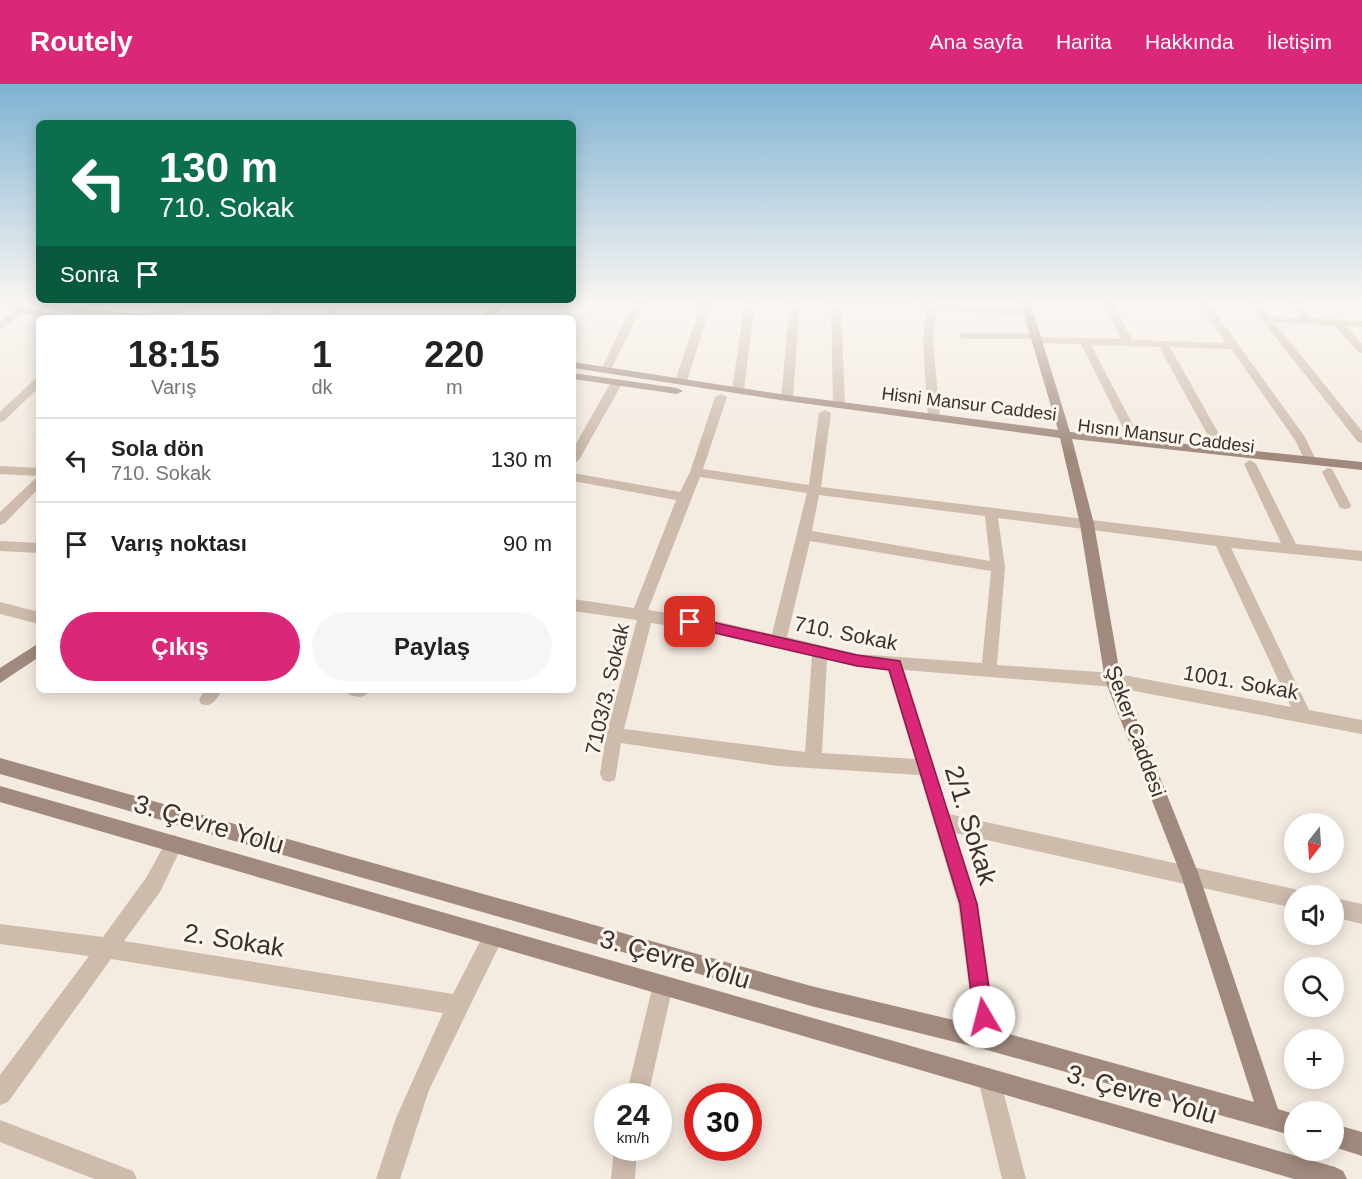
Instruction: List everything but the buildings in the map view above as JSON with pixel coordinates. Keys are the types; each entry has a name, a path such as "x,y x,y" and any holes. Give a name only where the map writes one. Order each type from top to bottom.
{"main road":[{"name":"Şeker Caddesi","path":"1039,352 1065,438 1087,524 1113,680 1190,875 1270,1118"},
{"name":"Hisni Mansur Caddesi","path":"576,365 1065,438 1222,450 1362,466"},
{"name":"Hısnı Mansur Caddesi","path":"576,376 825,412 1065,438 1250,464 1362,476"},
{"path":"0,677 36,651"},
{"name":"3. Çevre Yolu","path":"0,766 800,992 987,1040 1284,1122"},
{"name":"3. Çevre Yolu","path":"0,794 989,1079 1289,1172 1335,1179"},
{"path":"1344,1139 1362,1144"}],"street":[{"path":"606,370 615,352"},
{"path":"681,381 690,352"},
{"path":"738,390 743,352"},
{"path":"787,398 791,352"},
{"path":"837,352 839,405"},
{"path":"929,352 933,418"},
{"path":"1090,352 1136,442"},
{"path":"1168,352 1222,450"},
{"path":"1238,352 1301,440 1310,460"},
{"path":"1292,352 1362,439"},
{"path":"576,455 617,382"},
{"path":"0,418 36,386"},
{"name":"7103/3. Sokak","path":"609,774 614,735 643,614 721,398"},
{"path":"778,641 806,535 821,451 825,412"},
{"path":"1250,464 1291,549"},
{"path":"0,470 36,472"},
{"path":"696,472 991,513 1221,542 1362,556"},
{"path":"1328,472 1345,505"},
{"path":"576,478 684,496"},
{"path":"0,519 36,483"},
{"path":"989,670 998,567 991,513"},
{"path":"806,535 998,567"},
{"path":"1221,542 1303,715"},
{"path":"0,546 36,548"},
{"name":"710. Sokak","path":"576,605 712,626 857,660 895,665 1113,680"},
{"path":"0,608 36,617"},
{"path":"813,761 820,652"},
{"name":"2/1. Sokak","path":"895,665 968,904 987,1040"},
{"name":"1001. Sokak","path":"1113,680 1362,727"},
{"path":"614,735 813,761 927,768"},
{"path":"942,821 1284,897"},
{"path":"0,1094 153,885 174,844"},
{"path":"1344,910 1362,914"},
{"name":"2. Sokak","path":"0,934 108,948 458,1005"},
{"path":"388,1179 415,1100 458,1005 493,937"},
{"path":"640,1083 663,985"},
{"path":"989,1079 1014,1179"},
{"path":"0,1131 125,1179"},
{"path":"622,1179 624,1161"}],"route":[{"path":"690,622 857,660 895,665 968,904 984,1017"}]}
